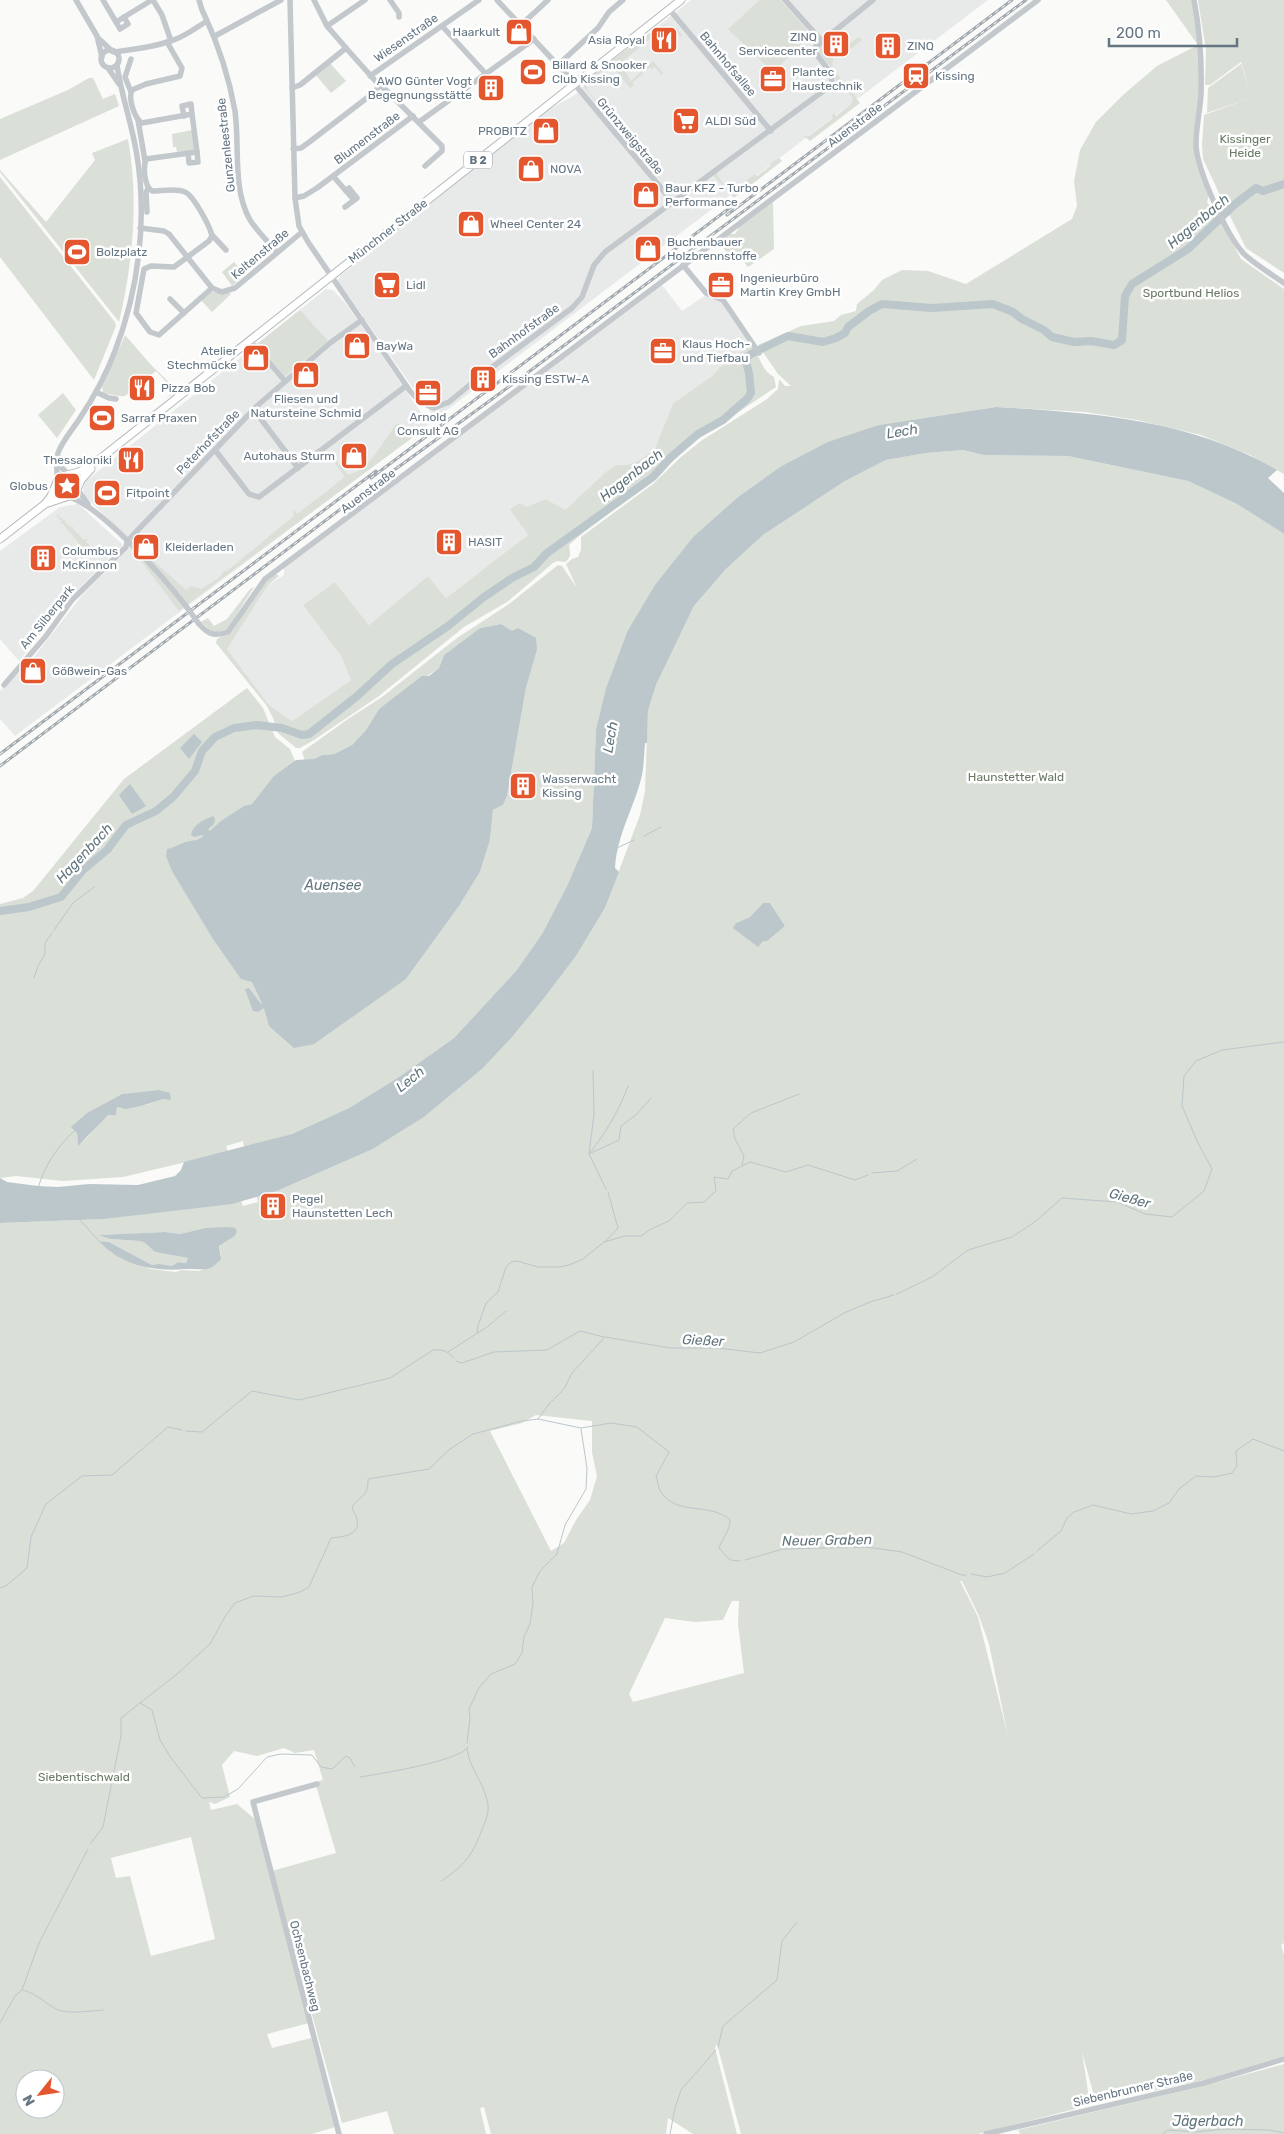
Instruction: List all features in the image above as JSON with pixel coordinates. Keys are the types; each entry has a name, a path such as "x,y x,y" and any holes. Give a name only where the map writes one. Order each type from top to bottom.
{"main road":[{"name":"Münchner Straße","path":"78,488 83,477 96,463 331,275 681,0"},
{"name":"Münchner Straße","path":"69,474 79,472 96,463"},
{"name":"B 2","path":"0,539 45,504 53,492 56,482 61,476 69,474"},
{"path":"69,474 76,478 78,488"},
{"path":"56,482 58,494 67,497"},
{"name":"B 2","path":"45,504 67,497 78,488"}],"street":[{"path":"56,482 57,456 61,446 96,392 115,351 127,314 136,270 140,228 141,193 138,156 120,86 118,62 113,51 97,36 76,0"},
{"path":"103,0 116,22 152,0 162,15 169,41 182,68 180,76 146,84 131,92"},
{"name":"Gunzenleestraße","path":"199,0 215,36 224,63 234,106 239,178 243,202 256,228 277,252"},
{"path":"215,36 282,0"},
{"name":"Bahnhofstraße","path":"290,0 295,198 296,214 302,232 406,386 420,402 428,407 439,407 449,402 482,374 572,308 582,297 592,270 602,255 672,201 771,131 830,86 833,82 832,77 815,52 816,46 822,40"},
{"path":"314,0 327,26 370,76 440,144 443,149 440,154 425,166"},
{"path":"327,26 364,0"},
{"path":"390,0 399,16"},
{"name":"Wiesenstraße","path":"370,76 479,0"},
{"name":"Grünzweigstraße","path":"498,0 558,65 672,201"},
{"path":"521,25 548,0"},
{"path":"558,65 598,28 609,12 622,0"},
{"path":"785,0 822,40 873,0"},
{"name":"Auenstraße","path":"67,497 78,500 94,511 127,542 164,580 207,633 212,635 228,632 264,580 1038,0"},
{"path":"1194,0 1202,59 1196,144 1200,165 1220,213 1235,242 1246,255 1284,283"},
{"name":"Bahnhofsallee","path":"669,10 771,131"},
{"path":"102,57 105,53 113,51 132,50 169,41 183,36 207,21"},
{"path":"442,26 486,74"},
{"path":"97,36 103,64 108,68 120,86"},
{"name":"Blumenstraße","path":"419,122 534,39"},
{"path":"292,88 300,85 346,48"},
{"path":"108,68 113,68 132,50"},
{"path":"132,59 124,77 131,92 145,161 148,189 146,192 147,212"},
{"path":"294,149 301,148 308,143 376,91 379,86"},
{"path":"184,116 182,106 191,104 198,162 189,163 188,153"},
{"path":"138,120 144,123 192,114"},
{"name":"Blumenstraße","path":"295,198 311,192 413,116"},
{"path":"145,161 151,157 197,152"},
{"name":"Blumenstraße","path":"333,176 354,200 345,208"},
{"path":"148,189 152,191 186,192 197,206 212,236 226,250"},
{"path":"140,228 166,231 187,257 212,288 161,334 156,336 150,332 136,315 135,308 144,269 151,266 171,268 187,257 209,241 212,236"},
{"name":"Keltenstraße","path":"212,288 222,292 231,290 302,232"},
{"path":"683,265 706,293 723,300 758,350"},
{"path":"170,299 184,313"},
{"name":"Peterhofstraße","path":"127,542 254,410 330,343 362,320"},
{"path":"255,346 285,381"},
{"path":"215,450 249,494 259,497 406,386"},
{"path":"96,392 108,398 116,399"},
{"path":"254,410 298,468"},
{"path":"61,446 60,464 69,474"},
{"name":"Auenstraße","path":"78,488 94,511"},
{"name":"Am Silberpark","path":"4,685 46,636 72,600 126,547 127,542"},
{"name":"Ochsenbachweg","path":"317,1784 253,1802 339,2134"},
{"name":"Siebenbrunner Straße","path":"986,2134 1204,2083 1284,2059"}],"shaded area":[{"path":"691,0 988,0 435,419 340,284 338,280 340,276 546,111 575,95 587,82"},
{"path":"662,285 682,311 706,295 723,302 752,345 724,363 697,388 655,449 640,460 627,465 617,465 608,470 565,510 546,499 526,507 511,509 528,535 446,598 428,576 369,625 335,582 303,605 341,656 351,680 292,721 269,705 227,649 268,585 284,575 284,567"},
{"path":"326,289 333,290 347,305 429,424 15,736 0,719 0,691 34,657 83,594 133,544 84,495 83,488 86,481"},
{"path":"78,504 122,546 66,601 19,661 0,639 0,551 60,507"}],"green space":[{"path":"760,0 780,0 812,35 773,72 728,29"},
{"name":"Sportbund Helios","path":"1166,0 1192,0 1199,41 1199,95 1194,151 1198,167 1210,191 1207,202 1211,208 1213,207 1241,259 1284,289 1284,474 1250,455 1201,435 1137,420 1085,412 996,407 879,425 780,467 738,497 694,536 627,632 606,688 596,729 592,828 567,886 542,934 516,971 454,1038 399,1077 349,1108 292,1134 244,1147 243,1141 226,1146 228,1152 123,1177 63,1181 16,1176 0,1178 0,904 23,898 33,891 124,779 247,688 263,708 275,737 290,749 406,979 459,906 480,872 490,840 493,810 503,805 507,796 526,688 537,650 501,624 480,628 444,655 439,668 379,709 366,730 352,745 334,754 322,755 305,761 302,752 382,697 457,638 509,604 558,565 562,566 577,588 566,564 578,557 581,550 581,537 653,484 701,441 767,399 778,389 779,379 785,386 791,386 778,374 758,345 801,326 834,321 841,315 856,311 857,304 874,290 882,280 902,270 928,271 966,284 1072,219 1077,206 1074,181 1080,150 1096,122 1123,95 1157,66 1198,45","holes":["158,1090 164,1099 147,1105 117,1107 116,1115 108,1115 78,1145 77,1133 72,1127 87,1113 122,1094"]},
{"name":"Kissinger Heide","path":"1198,0 1284,0 1284,273 1246,248 1203,159 1204,115 1251,98 1207,113 1208,88 1241,64 1251,96 1241,62 1210,85 1205,85 1206,50"},
{"path":"668,23 617,66 620,70 623,68 631,81 653,61 663,73 662,75 655,67 652,69 650,67 642,74 643,77 641,75 633,82 634,85 630,88 610,64 586,85 588,91 607,114 611,116 609,118 616,126 618,124 616,127 584,86 624,51"},
{"path":"670,24 682,35 681,37"},
{"path":"839,34 846,46 859,37 862,40 839,56 828,44 828,40 837,52 842,48 835,38"},
{"path":"823,44 833,59 832,67 860,103 810,141 804,136 809,136 833,118 831,116 834,113 836,116 851,104 853,99 845,87 838,85 834,87 836,79 831,67 818,52 819,47"},
{"path":"329,62 346,81 331,93 315,74"},
{"path":"89,78 93,78 103,99 115,94 119,106 0,160 0,119 68,90"},
{"path":"193,130 195,150 177,152 176,147 173,147 172,134"},
{"path":"128,139 133,185 133,231 128,277 119,322 0,170 46,222 95,160 92,153"},
{"path":"779,158 782,161 734,198 713,175 718,172 717,175 728,191 731,189 733,191 755,174 757,176"},
{"path":"0,177 115,322 116,326 94,380 0,257"},
{"path":"773,202 774,249 748,267 737,253 731,257 718,242 730,234 735,234 740,226"},
{"path":"234,262 245,275 232,286 222,272"},
{"path":"211,292 231,294 212,312 201,300"},
{"path":"300,310 328,341 285,376 257,344"},
{"path":"125,335 177,392 166,398 175,391 156,371 125,396 103,392 102,387"},
{"path":"752,345 766,371 774,377 776,387 698,439 647,484 578,537 569,545 570,557 565,562 557,561 553,563 507,602 464,627 379,696 300,748 296,748 278,733 267,706 216,643 217,639 233,630 248,603 266,581 276,574 279,576 268,585 227,649 269,705 292,721 351,680 341,656 303,605 335,582 369,625 428,576 446,598 528,535 510,509 520,503 526,507 546,499 565,510 608,470 617,465 627,465 640,460 655,449 673,404 712,376 724,363","holes":["747,378 750,380 751,396 723,421 699,434 672,457 653,477 575,534 564,545 548,554 534,569 512,579 485,597 450,627 394,664 335,717 311,733 302,736 355,696 385,668 447,625 489,589 532,565 540,556 564,541 652,475 697,433 729,413 749,393"]},
{"path":"63,393 76,410 57,438 38,415"},
{"path":"397,423 408,430 412,429 416,435 188,604 142,553 142,551 186,590 191,586 201,589 219,578 224,571 227,571 294,516 293,509 297,514 345,477 328,451 348,475 355,473 376,454"},
{"path":"963,450 984,455 1068,456 1188,481 1237,504 1284,534 1284,1943 1281,1945 1284,1955 1284,2056 1204,2080 1096,2103 1082,2052 1090,2105 978,2134 741,2134 717,2044 715,2048 737,2134 693,2134 668,2118 666,2134 491,2134 484,2107 480,2108 486,2134 394,2134 387,2111 342,2123 272,1871 336,1853 315,1782 323,1780 314,1750 295,1753 284,1748 257,1756 234,1751 222,1765 230,1797 215,1804 209,1802 211,1810 237,1804 256,1820 309,2023 267,2034 272,2048 311,2038 335,2127 312,2134 0,2134 0,1223 104,1219 241,1201 243,1206 258,1202 257,1197 277,1191 373,1149 424,1117 482,1069 545,997 576,956 605,908 640,815 645,791 648,711 656,685 694,606 726,569 763,535 845,481 886,460 926,453","holes":["763,903 770,903 785,926 764,941 736,923 750,917","205,1228 237,1232 235,1236 219,1246 221,1254 217,1263 199,1271 182,1270 176,1272 151,1269 112,1253 100,1241 109,1242 152,1265 172,1266 178,1262 186,1263 188,1258 155,1252 140,1241 110,1239 100,1235 165,1232 180,1234","536,1415 592,1421 592,1452 597,1476 590,1500 576,1520 564,1543 551,1551 490,1431 522,1423","960,1581 962,1581 979,1616 989,1644 1008,1736 978,1617","732,1601 739,1601 738,1624 744,1673 633,1702 629,1694 665,1618 695,1622 723,1620","191,1837 215,1939 151,1956 130,1876 116,1878 111,1858"]},
{"path":"60,513 58,515 64,521 67,519 65,522 71,527 74,526 72,528 78,534 80,532 79,535 84,540 88,539 86,542 91,547 94,545 85,554 83,554 85,552 81,546 77,547 80,545 75,538 72,540 74,537 69,531 65,532 68,530 63,524 60,524 62,522 57,516 55,517"},
{"path":"136,554 155,573 184,607 179,611"},
{"path":"254,587 227,630 213,633 201,622 208,618 214,626 227,619 250,589"},
{"path":"1284,2064 1284,2134 1020,2134 1018,2130 1203,2086"}],"water":[{"path":"996,407 1069,412 1141,422 1176,429 1210,439 1244,453 1277,470 1268,478 1284,493 1284,534 1237,504 1188,481 1068,456 984,455 963,450 926,453 886,460 845,481 763,535 726,569 694,606 656,685 648,711 647,743 645,743 642,775 619,843 615,868 619,872 605,908 576,956 545,997 482,1069 424,1117 373,1149 277,1191 232,1204 104,1219 0,1223 0,1178 7,1182 58,1187 89,1184 138,1185 175,1176 181,1170 184,1162 292,1134 349,1108 399,1077 454,1038 516,971 542,934 567,886 592,828 596,729 606,688 627,632 655,585 694,536 738,497 780,467 828,442 879,425"},
{"name":"Auensee","path":"501,624 512,631 518,628 536,638 537,650 526,688 507,796 503,805 493,810 490,840 480,872 459,906 406,979 314,1044 294,1048 269,1026 264,1008 258,1012 253,1011 245,989 249,988 262,1003 252,982 241,979 213,939 172,871 166,856 167,849 203,837 202,835 194,837 191,835 196,825 203,821 213,816 215,819 214,824 208,829 210,831 221,821 244,806 252,804 274,776 296,760 314,759 322,755 334,754 352,745 366,730 379,709 422,676 429,676 439,668 444,655 480,628"},
{"path":"194,734 202,742 189,759 180,748"},
{"path":"130,784 146,806 132,814 119,795"},
{"path":"763,903 770,903 785,926 767,941 763,941 758,947 733,928 736,923 750,917"},
{"path":"158,1090 170,1093 171,1100 164,1099 126,1109 117,1107 116,1115 108,1115 78,1146 77,1133 71,1127 87,1113 122,1094"},
{"path":"205,1228 235,1228 237,1232 235,1236 219,1246 221,1259 212,1267 204,1269 173,1270 138,1265 117,1256 99,1241 109,1242 152,1265 172,1266 178,1262 186,1263 188,1258 155,1252 140,1241 110,1239 99,1235 165,1232 180,1234"}],"waterway":[{"name":"Hagenbach","path":"0,911 29,907 61,897 83,870 107,850 126,825 156,811 173,797 195,771 202,751 215,737 234,728 257,725 282,728 302,735 309,734 356,697 392,664 448,626 484,597 512,578 534,567 547,553 653,477 671,457 698,434 723,420 747,399 751,393 746,362 747,357 751,354 788,336 823,342 836,338 845,333 848,327 869,311 882,304 932,308 993,304 1013,312 1022,319 1044,330 1052,337 1074,342 1091,341 1114,345 1122,340 1125,296 1132,284 1188,249 1234,205 1256,188 1263,191 1284,184"},
{"path":"644,836 661,827"},
{"path":"617,848 634,840"},
{"path":"54,930 73,903 94,887"},
{"path":"34,978 45,954 45,943 52,933"},
{"name":"Gießer","path":"897,1294 932,1277 968,1250 1012,1237 1036,1221 1062,1198 1117,1202 1145,1214 1172,1217 1204,1191 1212,1169 1182,1106 1184,1076 1196,1061 1222,1050 1284,1042"},
{"path":"593,1071 594,1114 589,1154 606,1189"},
{"path":"590,1153 612,1121 628,1086"},
{"path":"742,1165 744,1156 735,1139 733,1129 751,1113 799,1094"},
{"path":"591,1153 619,1140 621,1126 637,1114 651,1098"},
{"path":"38,1188 52,1157 75,1130"},
{"path":"872,1173 897,1171 917,1159"},
{"path":"477,1333 486,1303 498,1292 506,1267 511,1262 517,1261 538,1267 559,1267 583,1259 604,1242 625,1236 641,1236 669,1221 687,1203 704,1202 716,1191 714,1177 728,1179 732,1171 750,1162 786,1172 808,1165 855,1180 868,1175"},
{"name":"Lech","path":"224,1178 260,1167"},
{"path":"605,1242 618,1228 608,1192"},
{"path":"79,1219 99,1241"},
{"name":"Gießer","path":"538,1419 564,1389 572,1373 605,1337 670,1348 717,1348 760,1353 794,1342 846,1312 894,1295"},
{"path":"448,1352 487,1327 506,1311"},
{"path":"456,1361 462,1363 494,1352 547,1350 580,1331 604,1337"},
{"path":"186,1431 202,1432 252,1391 299,1400 390,1378 433,1350 444,1351 454,1358"},
{"path":"91,1843 103,1827 121,1736 121,1718 177,1674 210,1644 235,1603 253,1596 282,1597 300,1592 309,1587 331,1538 351,1534 357,1527 353,1505 366,1492 368,1479 429,1469 450,1449 473,1434 522,1421 538,1419 581,1428 611,1423 637,1427 669,1452 656,1476 661,1492 675,1504 713,1511 730,1520 728,1531 719,1548 730,1560 740,1561"},
{"path":"0,1588 6,1586 27,1568 31,1537 46,1504 82,1476 112,1475 168,1427 182,1430"},
{"name":"Neuer Graben","path":"467,1743 470,1718 469,1709 479,1688 491,1674 515,1664 522,1653 524,1637 530,1624 533,1603 532,1587 540,1571 557,1554 565,1525 586,1489 587,1468 581,1429"},
{"name":"Neuer Graben","path":"1037,1551 1061,1531 1067,1518 1074,1512 1093,1505 1131,1514 1153,1511 1169,1503 1179,1489 1196,1476 1214,1477 1232,1473 1237,1466 1236,1451 1253,1439 1284,1451"},
{"name":"Neuer Graben","path":"745,1560 783,1549 866,1547 902,1552 966,1575"},
{"name":"Neuer Graben","path":"971,1574 987,1577 1005,1573 1034,1554"},
{"name":"Neuer Graben","path":"140,1703 152,1710 160,1740 171,1758 202,1798 224,1797 238,1789 267,1757 281,1754 312,1755 321,1767 332,1769 346,1756 350,1758 355,1767"},
{"name":"Neuer Graben","path":"360,1777 436,1762 462,1752 468,1747"},
{"path":"441,1881 457,1870 468,1858 476,1845 488,1814 485,1793 471,1763 467,1749"},
{"path":"0,2023 15,1996 22,1990 39,1943 88,1849"},
{"path":"718,2047 723,2026 777,1980 782,1941 797,1922"},
{"path":"23,1990 34,1994 58,2010 75,2012 103,2010"},
{"path":"670,2134 681,2090 716,2050"},
{"name":"Jägerbach","path":"1163,2134 1168,2130 1196,2132 1224,2129 1269,2130 1284,2133"}],"railway":[{"path":"727,215 1012,0"},
{"path":"0,766 346,505 499,394 1026,0"},
{"path":"371,478 731,207"},
{"path":"0,754 376,471"}],"place":[{"name":"Haarkult","path":"519,32"},
{"name":"Asia Royal","path":"664,40"},
{"name":"ZINQ Servicecenter","path":"836,44"},
{"name":"ZINQ","path":"888,46"},
{"name":"Billard & Snooker Club Kissing","path":"533,72"},
{"name":"Kissing","path":"916,76"},
{"name":"Plantec Haustechnik","path":"773,79"},
{"name":"AWO Günter Vogt Begegnungsstätte","path":"491,88"},
{"name":"ALDI Süd","path":"686,121"},
{"name":"PROBITZ","path":"546,131"},
{"name":"NOVA","path":"531,169"},
{"name":"Baur KFZ - Turbo Performance","path":"646,195"},
{"name":"Wheel Center 24","path":"471,224"},
{"name":"Buchenbauer Holzbrennstoffe","path":"648,249"},
{"name":"Bolzplatz","path":"77,252"},
{"name":"Lidl","path":"387,285"},
{"name":"Ingenieurbüro Martin Krey GmbH","path":"721,285"},
{"name":"BayWa","path":"357,346"},
{"name":"Klaus Hoch- und Tiefbau","path":"663,351"},
{"name":"Atelier Stechmücke","path":"256,358"},
{"name":"Fliesen und Natursteine Schmid","path":"306,375"},
{"name":"Kissing ESTW-A","path":"483,379"},
{"name":"Pizza Bob","path":"142,388"},
{"name":"Arnold Consult AG","path":"428,393"},
{"name":"Sarraf Praxen","path":"102,418"},
{"name":"Autohaus Sturm","path":"354,456"},
{"name":"Thessaloniki","path":"131,460"},
{"name":"Globus","path":"67,486"},
{"name":"Fitpoint","path":"107,493"},
{"name":"HASIT","path":"449,542"},
{"name":"Kleiderladen","path":"146,547"},
{"name":"Columbus McKinnon","path":"43,558"},
{"name":"Gößwein-Gas","path":"33,671"},
{"name":"Wasserwacht Kissing","path":"523,786"},
{"name":"Pegel Haunstetten Lech","path":"273,1206"}],"park label":[{"name":"Haunstetter Wald","path":"1016,777"},
{"name":"Siebentischwald","path":"84,1777"}]}
